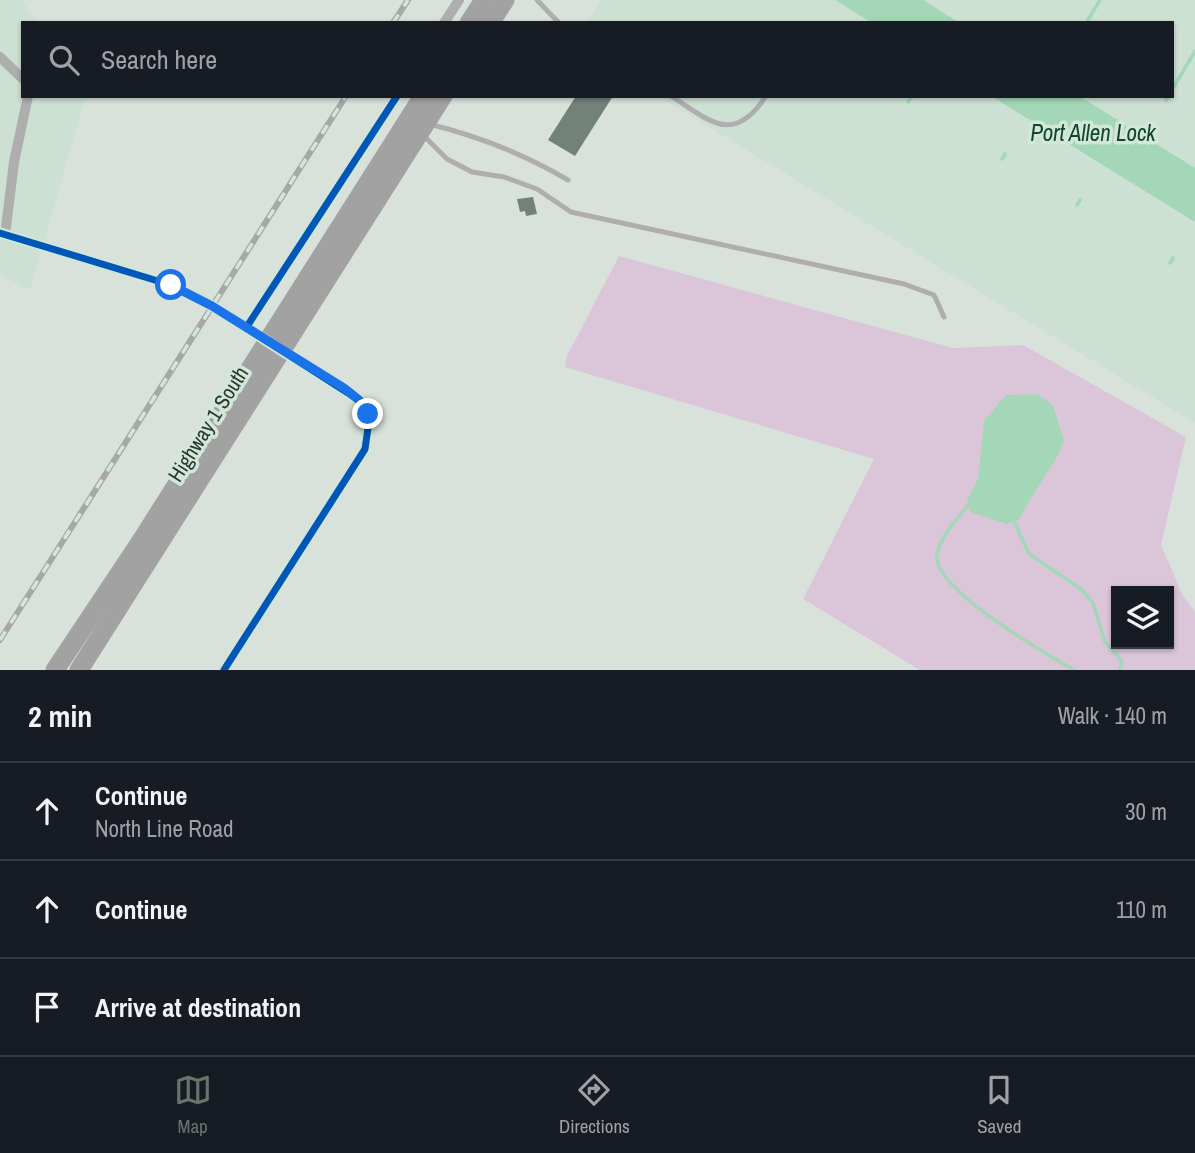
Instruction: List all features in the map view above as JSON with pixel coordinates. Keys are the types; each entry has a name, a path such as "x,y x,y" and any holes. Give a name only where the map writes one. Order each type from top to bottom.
{"highway":[{"path":"471,21 484,0"},
{"path":"491,21 505,0"},
{"path":"55,670 148,545 422,98"},
{"name":"Highway 1 South","path":"79,670 148,545 442,98"}],"street":[{"path":"445,21 459,0"},
{"path":"0,57 21,77"},
{"path":"28,98 3,234 171,285 212,306 359,400 368,414 370,429 365,449 224,670"},
{"path":"246,328 394,101"}],"lane":[{"path":"537,0 557,21"},
{"path":"674,98 709,119 729,125 747,121 764,98"},
{"path":"394,101 447,159 472,172 504,177 537,188 570,212 904,284 934,295 944,317"},
{"path":"408,119 466,133 516,153 568,180"}],"shaded area":[{"path":"0,0 22,0 35,21 21,21 21,98 85,98 30,290 0,275"},
{"path":"601,0 835,0 869,21 588,21"},
{"name":"Port Allen Lock","path":"923,0 1195,0 1195,168 1082,98 1174,98 1174,21 957,21"},
{"name":"Port Allen Lock","path":"661,98 994,98 1195,222 1195,423"},
{"path":"619,256 953,348 1023,345 1186,437 1161,545 1183,596 1195,612 1195,670 920,670 803,599 874,459 565,367 567,356"}],"water":[{"path":"835,0 923,0 957,21 869,21"},
{"name":"Port Allen Lock","path":"994,98 1082,98 1195,168 1195,222"},
{"path":"1038,394 1053,406 1064,440 1055,461 1020,519 1007,524 971,512 967,501 978,479 984,421 1006,395"}],"building":[{"path":"575,98 612,98 575,156 548,140"},
{"path":"533,197 537,214 526,216 525,211 520,212 517,199"}],"waterway":[{"path":"1087,21 1100,0"},
{"path":"1174,87 1195,51"},
{"path":"908,102 911,98"},
{"path":"1002,159 1005,154"},
{"path":"1077,205 1080,200"},
{"path":"1170,263 1173,258"},
{"path":"968,505 942,542 937,555 941,569 953,585 993,619 1074,670"},
{"path":"1014,521 1029,554 1081,589 1093,603 1105,642 1122,661 1120,670"}],"railway":[{"path":"394,21 408,0"},
{"path":"0,640 345,98"}],"cycle path":[{"path":"246,328 396,98"},
{"path":"0,233 171,285 212,306 359,400 369,421 365,449 224,670"}],"route":[{"path":"171,285 212,306 344,388 365,406 368,414"}]}
